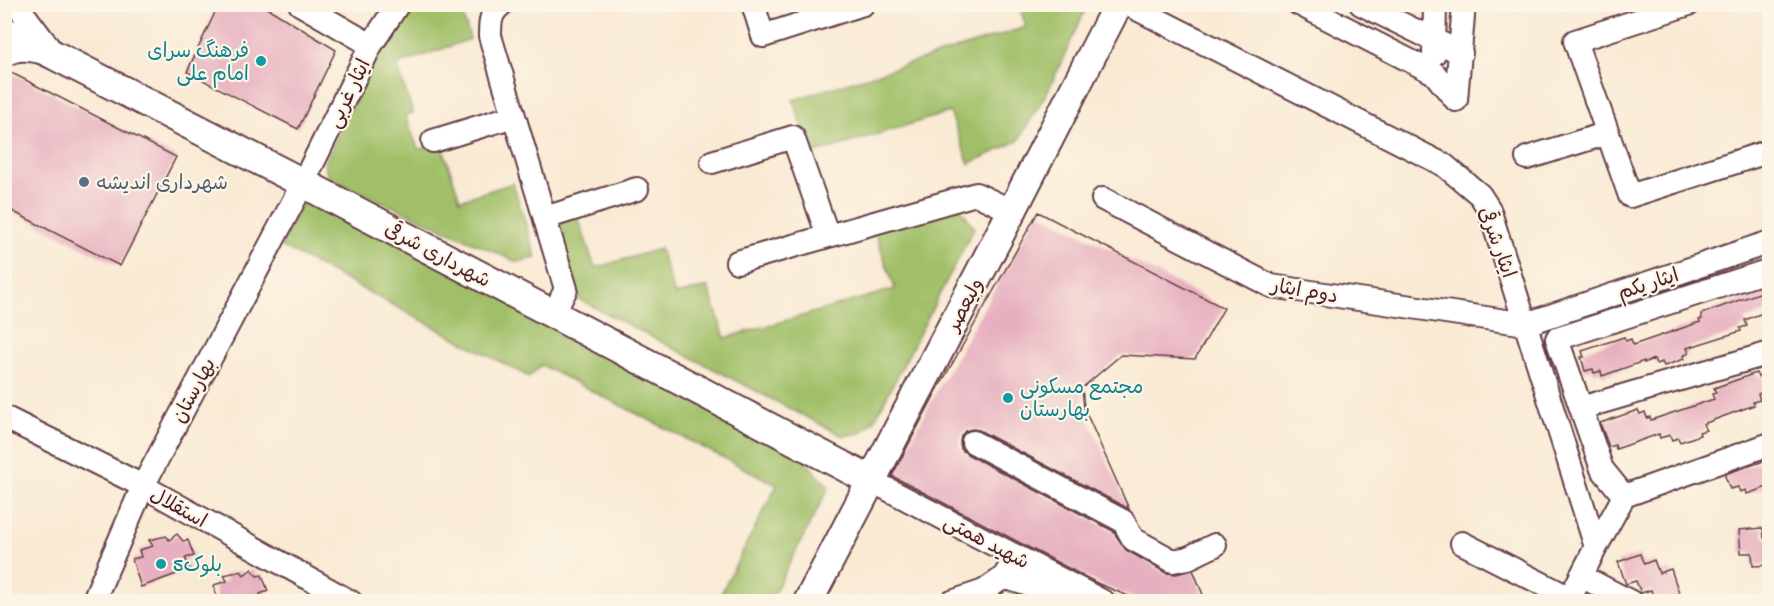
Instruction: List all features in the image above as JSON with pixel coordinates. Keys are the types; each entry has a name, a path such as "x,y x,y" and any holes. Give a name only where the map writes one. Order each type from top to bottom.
{"main road":[{"name":"ولیعصر","path":"807,602 1118,4"},
{"name":"شهرداری شرقی","path":"4,31 54,54 303,183 870,480"}],"street":[{"path":"22,4 23,13 54,54"},
{"path":"300,4 371,45"},
{"name":"ایثار غربی","path":"303,183 371,45 398,4"},
{"path":"502,4 494,10 490,21 490,36 567,289 553,315"},
{"path":"753,4 764,36 863,4"},
{"name":"ایثار شرقی","path":"1127,4 1444,165 1480,195 1489,209 1596,547"},
{"path":"1299,4 1434,73 1456,100 1464,4"},
{"path":"1361,4 1461,53"},
{"path":"1434,73 1436,4"},
{"path":"1689,4 1575,40 1630,196 1770,151"},
{"path":"4,54 16,49 25,49 54,54"},
{"path":"433,141 514,116"},
{"path":"1527,158 1608,133"},
{"path":"712,162 793,136 828,236"},
{"name":"بهارستان","path":"93,602 143,486 303,183"},
{"path":"545,218 637,189"},
{"path":"737,262 976,194 1012,211"},
{"name":"دوم ایثار","path":"1103,199 1271,286 1526,324"},
{"name":"ایثار یکم","path":"1526,324 1770,242"},
{"path":"1624,496 1602,469 1557,339 1770,270"},
{"path":"1581,408 1770,353"},
{"name":"استقلال","path":"4,417 143,486 351,602"},
{"path":"973,442 1124,521 1132,539 1173,561 1188,558 1215,545"},
{"path":"1462,543 1569,600 1624,496 1770,444"},
{"name":"شهید همتی","path":"870,480 1104,602"},
{"path":"960,600 984,591 1004,577 1016,557"},
{"path":"1581,576 1631,602"},
{"path":"1004,577 1044,590 1059,602"}],"green space":[{"path":"406,5 460,5 470,39 397,65 413,113 405,115 418,149 442,145 460,200 513,183 536,258 517,262 329,178 324,164 379,51"},
{"path":"1019,5 1084,5 1086,8 1049,89 1018,141 969,164 950,112 812,154 793,100 1026,27"},
{"path":"311,197 797,452 829,487 770,601 717,601 777,485 541,365 529,377 281,246 298,209"},
{"path":"960,207 974,228 874,421 860,433 843,436 580,300 573,290 553,221 577,215 595,268 660,249 675,295 708,287 725,338 895,289 874,230"}],"building":[{"name":"فرهنگ سرای امام علی","path":"219,4 261,4 336,50 298,129 187,72"},
{"name":"شهرداری اندیشه","path":"4,69 176,157 120,266 4,207"},
{"name":"مجتمع مسکونی بهارستان","path":"1038,212 1224,308 1195,359 1121,355 1082,388 1084,408 1129,509 979,430 965,431 961,436 961,449 1113,531 1126,550 1166,573 1176,574 1193,570 1206,602 1143,602 1099,584 892,476 934,396"},
{"path":"1770,289 1770,310 1745,320 1747,326 1740,328 1741,331 1687,348 1689,353 1683,356 1684,359 1664,366 1662,362 1656,364 1654,359 1644,363 1644,361 1602,376 1601,371 1594,373 1593,369 1585,371 1581,357 1584,357 1582,351 1624,337 1626,341 1631,339 1633,345 1700,322 1701,314"},
{"path":"1756,373 1758,377 1763,375 1768,390 1758,394 1760,400 1753,402 1754,405 1703,424 1706,430 1699,432 1700,435 1680,442 1678,438 1672,440 1670,435 1660,438 1659,434 1616,449 1615,445 1609,447 1600,423 1638,410 1640,414 1645,412 1647,418 1650,417 1651,420 1714,399 1712,394 1716,393 1714,388"},
{"path":"1770,459 1770,486 1747,494 1746,490 1740,492 1738,487 1730,489 1725,476 1728,473"},
{"path":"1763,528 1764,538 1770,538 1770,565 1753,566 1752,553 1741,553 1739,530"},
{"name":"بلوک5","path":"177,534 183,541 188,540 194,556 185,558 190,569 141,587 132,559 141,557 139,550 153,546 149,540 166,536 169,540"},
{"path":"1640,554 1644,564 1654,560 1659,573 1671,569 1682,602 1655,602 1651,590 1641,593 1636,581 1626,584 1618,562"},
{"path":"252,569 257,576 262,575 268,591 260,594 263,602 218,602 214,585 227,581 224,575 241,571 244,575"}],"place":[{"name":"فرهنگ سرای امام علی","path":"261,61"},
{"name":"شهرداری اندیشه","path":"84,182"},
{"name":"مجتمع مسکونی بهارستان","path":"1008,398"},
{"name":"بلوک5","path":"161,564"}]}
